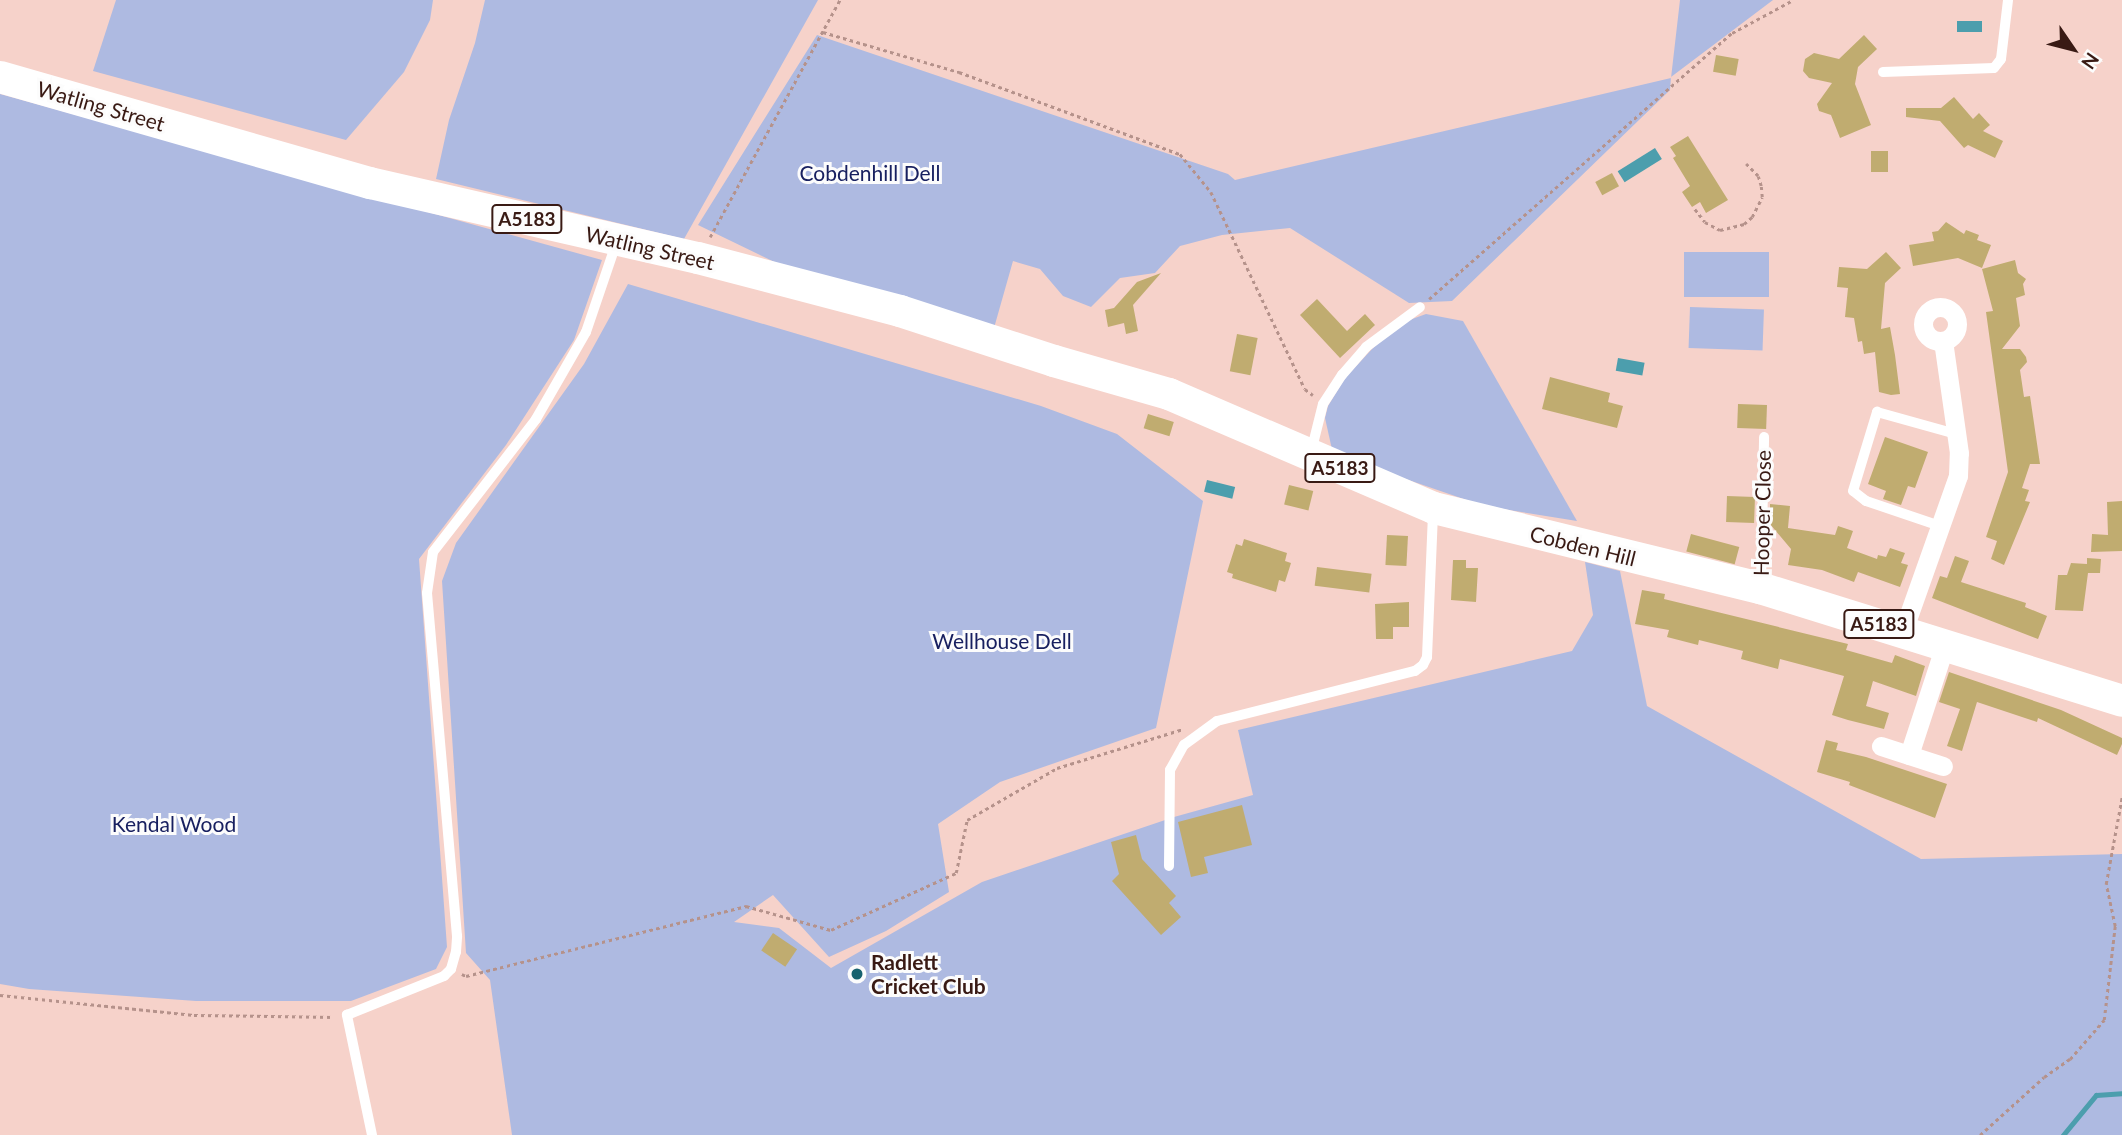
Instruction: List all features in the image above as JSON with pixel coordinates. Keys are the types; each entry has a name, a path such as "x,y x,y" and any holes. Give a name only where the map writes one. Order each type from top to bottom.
{"main road":[{"name":"Watling Street","path":"0,77 370,183 698,258 900,311 1054,361"},
{"name":"Cobden Hill","path":"1054,361 1169,394 1434,508 1760,589 1903,631 2122,701"}],"street":[{"path":"1903,631 1958,476 1956,434 1943,341"},
{"path":"1909,755 1945,645"},
{"path":"1881,746 1944,765"}],"lane":[{"path":"1883,72 1994,68 2001,59 2008,0"},
{"path":"372,1135 347,1015 436,981 452,969 457,936 427,593 433,552 536,419 586,332 618,240"},
{"path":"1310,455 1323,404 1366,347 1420,307"},
{"path":"1940,526 1866,501 1853,491 1877,412 1956,434"},
{"name":"Hooper Close","path":"1760,589 1764,555 1764,438"},
{"path":"1169,866 1170,770 1184,745 1217,722 1415,671 1423,665 1427,657 1430,524 1434,508"}],"path":[{"path":"698,258 840,0"},
{"path":"1420,307 1732,33 1793,0"},
{"path":"823,32 959,72 1180,154 1211,192 1305,389 1323,404"},
{"path":"1695,209 1705,222 1720,230 1744,224 1752,217 1762,197 1761,186 1758,176 1746,164"},
{"path":"452,969 466,976 746,906 831,930 956,873 967,821 1057,768 1198,724 1217,722"},
{"path":"1980,1135 2044,1077 2070,1059 2104,1020 2115,926 2106,884 2122,796"},
{"path":"0,995 194,1015 327,1018 347,1015"}],"green space":[{"path":"116,0 433,0 430,20 404,72 346,140 93,71"},
{"path":"485,0 818,0 684,239 436,179 449,120 475,43"},
{"path":"1680,0 1773,0 1671,77"},
{"name":"Cobdenhill Dell","path":"817,35 1228,174 1235,180 1671,78 1670,90 1452,301 1409,303 1290,228 1222,235 1180,246 1155,273 1120,278 1091,307 1063,296 1040,269 1013,261 994,328 791,270 698,225"},
{"name":"Kendal Wood","path":"0,94 602,260 574,340 506,445 419,559 447,947 436,969 351,1001 196,1001 29,989 0,984"},
{"path":"1684,252 1769,252 1769,297 1684,297"},
{"name":"Wellhouse Dell","path":"628,284 1041,406 1117,434 1203,501 1156,728 1000,782 938,824 949,892 886,931 829,957 773,895 734,922 779,928 831,968 982,882 1174,817 1253,795 1238,730 1572,651 1593,615 1585,562 1620,571 1647,706 1921,859 2122,854 2122,1135 512,1135 490,980 466,953 442,581 456,543 584,364"},
{"path":"1690,307 1764,310 1763,351 1689,348"},
{"path":"1426,314 1463,321 1577,521 1484,506 1333,454 1325,418 1328,406 1345,378 1373,348 1404,322"}],"shaded area":[{"path":"1957,21 1982,21 1982,32 1957,32"},
{"path":"1655,148 1662,159 1625,182 1618,171"},
{"path":"1618,358 1645,363 1642,375 1616,371"},
{"path":"1207,480 1235,487 1232,499 1204,492"}],"building":[{"path":"1864,35 1877,49 1858,67 1855,84 1871,125 1840,138 1831,115 1819,111 1817,104 1832,83 1809,78 1803,71 1805,59 1814,53 1839,59"},
{"path":"1716,55 1739,59 1736,76 1713,72"},
{"path":"1954,97 1973,119 1979,113 1990,125 1983,131 2003,141 1995,158 1968,145 1964,148 1940,121 1906,117 1906,108 1941,108"},
{"path":"1688,136 1728,200 1706,213 1700,202 1692,207 1682,192 1690,186 1673,158 1676,156 1670,147"},
{"path":"1871,151 1888,151 1888,172 1871,172"},
{"path":"1612,173 1619,186 1602,195 1595,182"},
{"path":"1946,222 1964,234 1966,230 1979,235 1977,240 1991,245 1982,268 1958,258 1913,266 1909,245 1934,241 1932,232 1938,231"},
{"path":"1886,252 1901,268 1885,283 1881,329 1890,327 1895,355 1900,394 1891,395 1879,392 1875,352 1864,354 1862,341 1858,342 1854,318 1845,317 1848,288 1837,287 1839,267 1867,269"},
{"path":"2015,260 2018,273 2026,279 2023,284 2025,295 2016,298 2020,326 2002,349 2020,349 2026,357 2027,362 2020,370 2024,397 2030,396 2040,464 2030,464 2022,488 2029,490 2025,501 2030,502 2004,565 1991,559 1997,541 1986,537 2008,472 1986,312 1993,311 1982,269"},
{"path":"1161,273 1133,305 1138,331 1126,334 1124,323 1108,327 1105,310 1114,308 1137,282"},
{"path":"1317,299 1347,331 1365,314 1375,325 1340,358 1300,315"},
{"path":"1237,334 1258,338 1250,375 1230,371"},
{"path":"1550,377 1610,393 1608,402 1623,406 1617,428 1542,409"},
{"path":"1738,404 1767,405 1766,429 1737,428"},
{"path":"1148,414 1174,422 1169,436 1144,428"},
{"path":"1885,437 1928,452 1915,488 1908,486 1901,505 1883,499 1886,491 1868,484"},
{"path":"1289,485 1313,491 1308,510 1284,504"},
{"path":"1727,496 1755,497 1754,523 1726,522"},
{"path":"2122,501 2122,551 2091,552 2092,534 2108,535 2107,502"},
{"path":"1770,504 1790,506 1788,528 1835,535 1838,526 1853,531 1847,548 1877,559 1878,555 1886,557 1890,548 1905,553 1901,563 1908,565 1900,587 1858,572 1854,582 1822,570 1788,565 1791,549 1770,524"},
{"path":"1691,534 1739,547 1735,564 1686,551"},
{"path":"1387,535 1408,536 1406,566 1385,565"},
{"path":"1244,539 1287,553 1285,561 1291,563 1285,582 1279,580 1276,592 1232,578 1233,574 1227,572 1236,544 1242,546"},
{"path":"1955,556 1969,561 1961,582 2026,603 2025,607 2047,616 2038,639 1932,598 1940,576 1947,578"},
{"path":"2087,558 2101,559 2100,573 2088,573 2083,611 2055,610 2058,575 2067,575 2071,563 2087,564"},
{"path":"1453,560 1466,560 1466,568 1478,568 1476,602 1451,600"},
{"path":"1317,567 1372,574 1369,593 1315,586"},
{"path":"1642,590 1665,594 1664,599 1848,644 1846,650 1892,663 1895,655 1925,666 1916,696 1873,681 1866,706 1889,713 1884,729 1832,715 1844,676 1780,659 1778,669 1741,659 1743,651 1699,640 1698,645 1667,637 1669,630 1635,624"},
{"path":"1409,602 1409,627 1393,627 1393,639 1376,639 1375,604"},
{"path":"1949,672 2061,710 2122,738 2117,755 2038,718 2037,722 1977,702 1962,751 1947,746 1960,709 1939,702"},
{"path":"1826,740 1838,743 1836,750 1947,784 1935,818 1849,785 1850,782 1817,772"},
{"path":"1242,805 1252,845 1204,857 1208,873 1191,877 1178,822"},
{"path":"1136,835 1142,859 1176,896 1169,903 1181,917 1161,935 1112,881 1119,874 1111,842"},
{"path":"773,933 797,949 785,967 761,950"}],"waterway":[{"path":"2063,1135 2096,1095 2122,1093"}],"place":[{"name":"Radlett Cricket Club","path":"857,974"}]}
